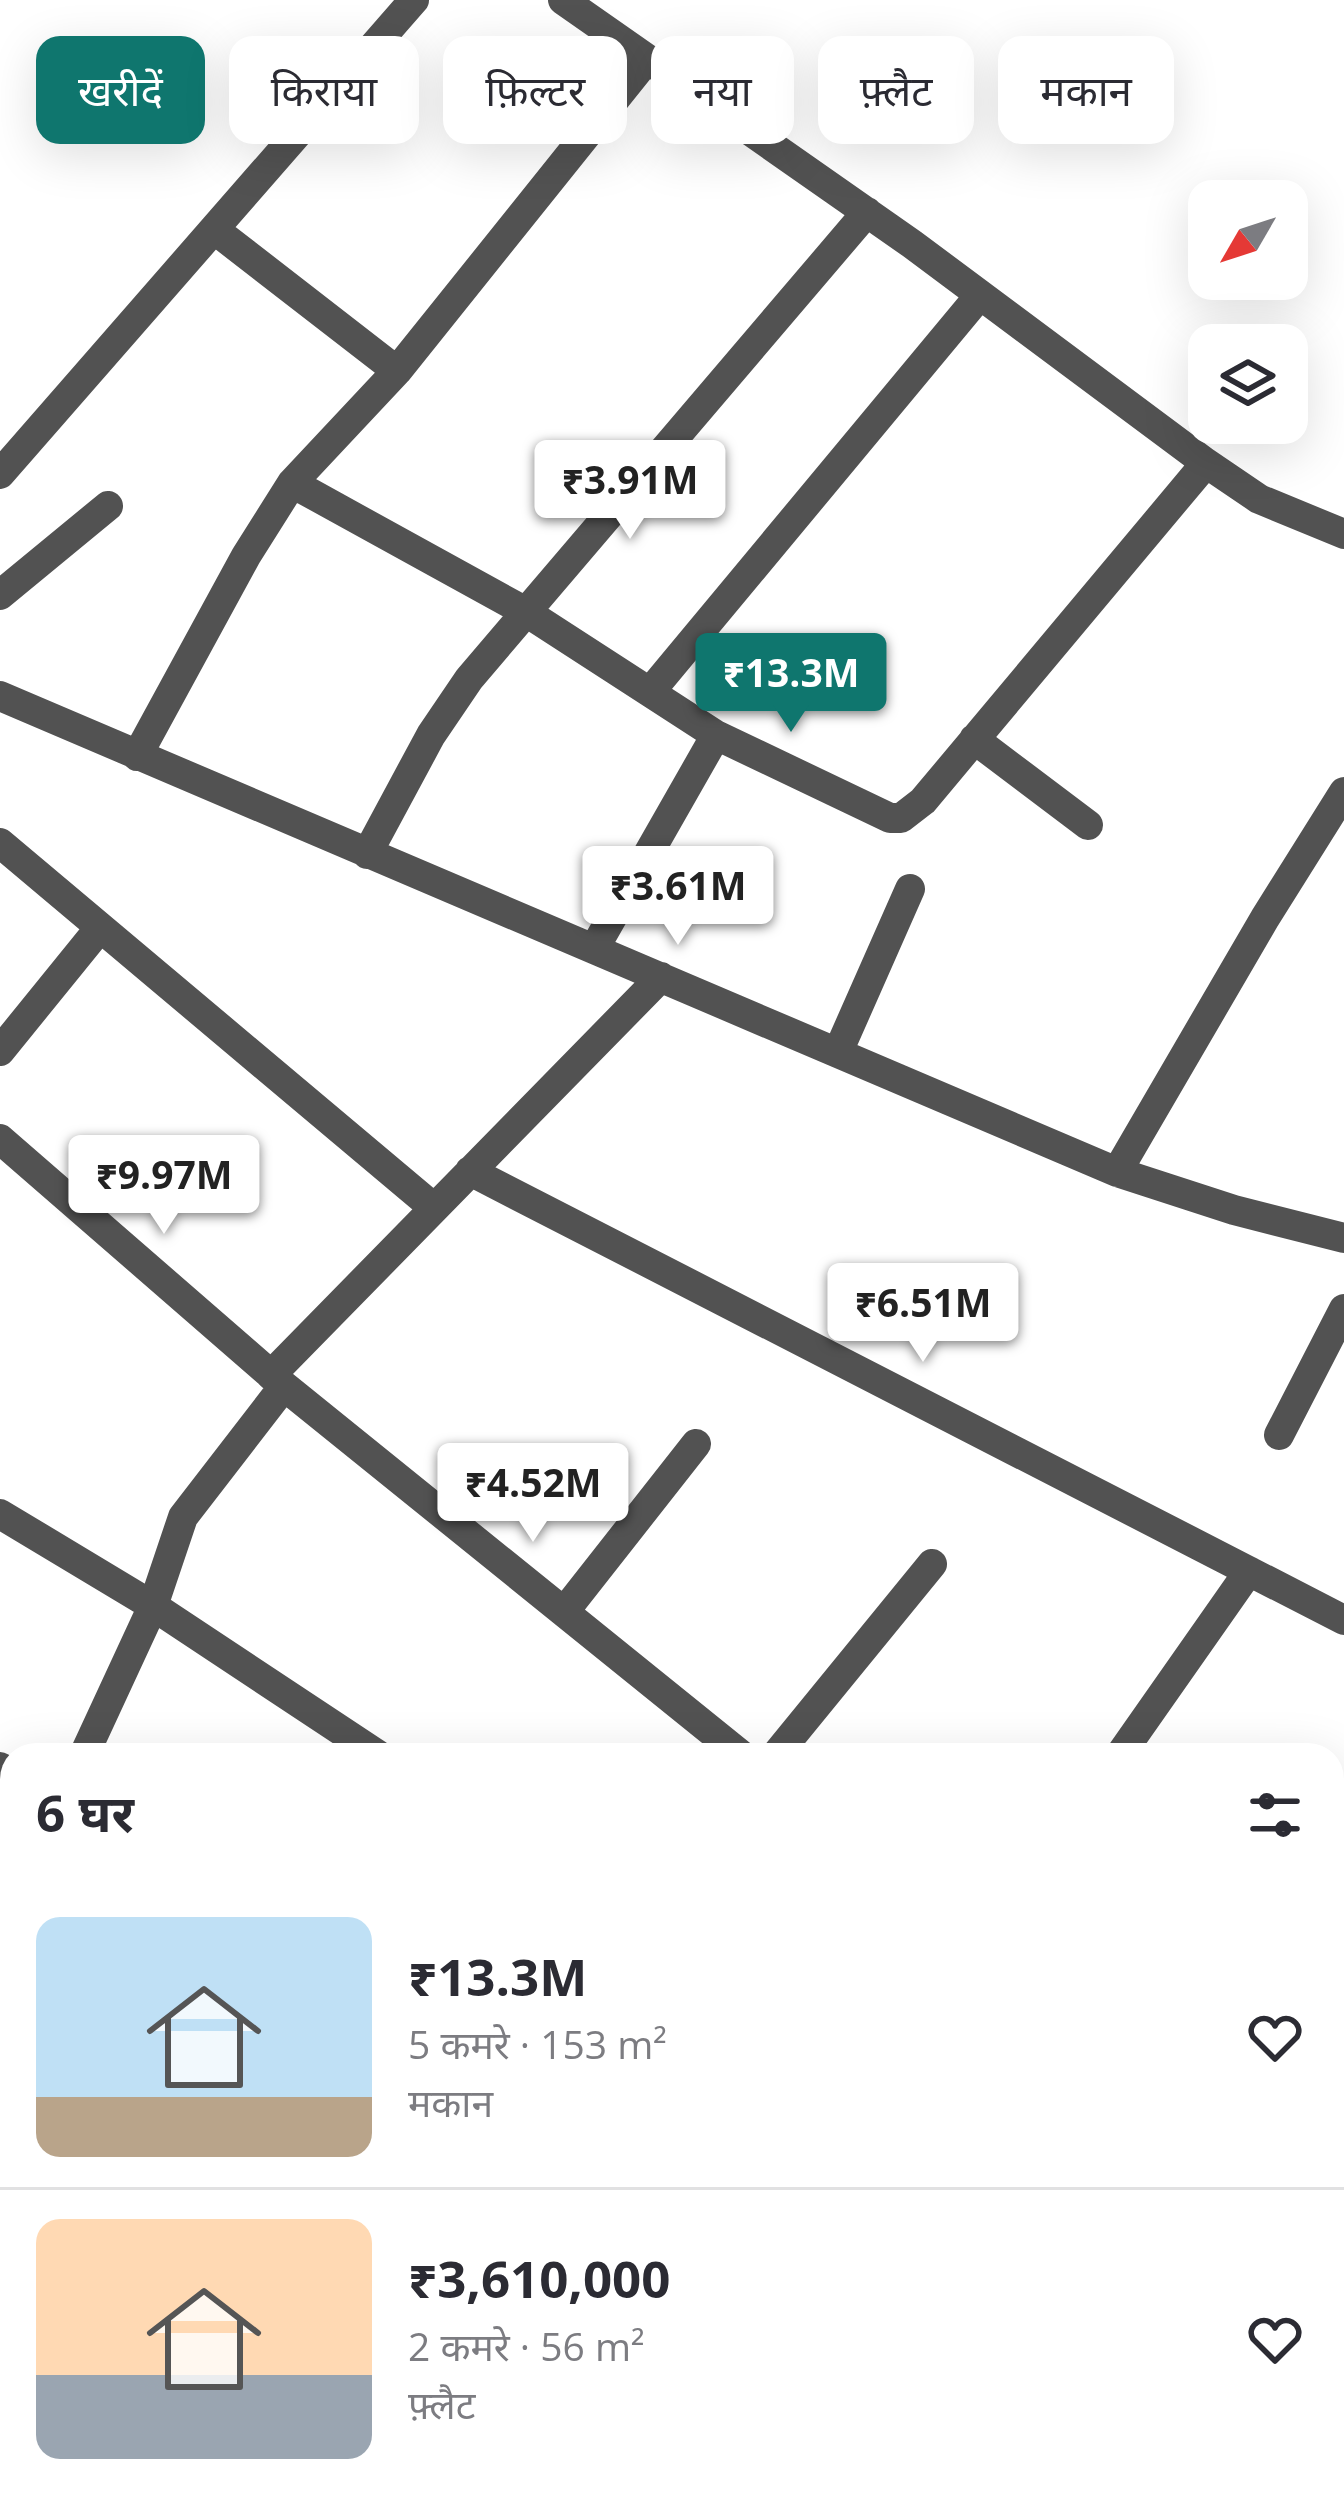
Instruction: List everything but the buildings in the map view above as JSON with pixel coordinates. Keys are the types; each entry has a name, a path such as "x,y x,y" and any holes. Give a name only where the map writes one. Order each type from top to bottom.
{"street":[{"path":"0,474 414,0"},
{"path":"563,0 866,212 1206,464 1259,499 1344,534"},
{"path":"137,756 246,556 292,484 397,370 647,59"},
{"path":"367,854 431,735 469,680 866,212"},
{"path":"215,230 397,370"},
{"path":"650,692 980,295"},
{"path":"292,484 526,612 716,735 890,818 912,811 1206,464"},
{"path":"0,595 108,506"},
{"path":"0,697 1117,1172 1234,1210 1344,1238"},
{"path":"594,949 716,735"},
{"path":"974,739 1088,825"},
{"path":"1117,1172 1344,792"},
{"path":"0,843 434,1208"},
{"path":"838,1052 910,890"},
{"path":"0,1051 99,929"},
{"path":"90,1743 153,1606 183,1517 277,1380 434,1208 662,977"},
{"path":"0,1138 277,1380 726,1743"},
{"path":"470,1171 1344,1621"},
{"path":"1280,1435 1344,1309"},
{"path":"564,1612 696,1444"},
{"path":"0,1514 153,1606 360,1743"},
{"path":"786,1743 932,1564"},
{"path":"1128,1743 1249,1570"}]}
